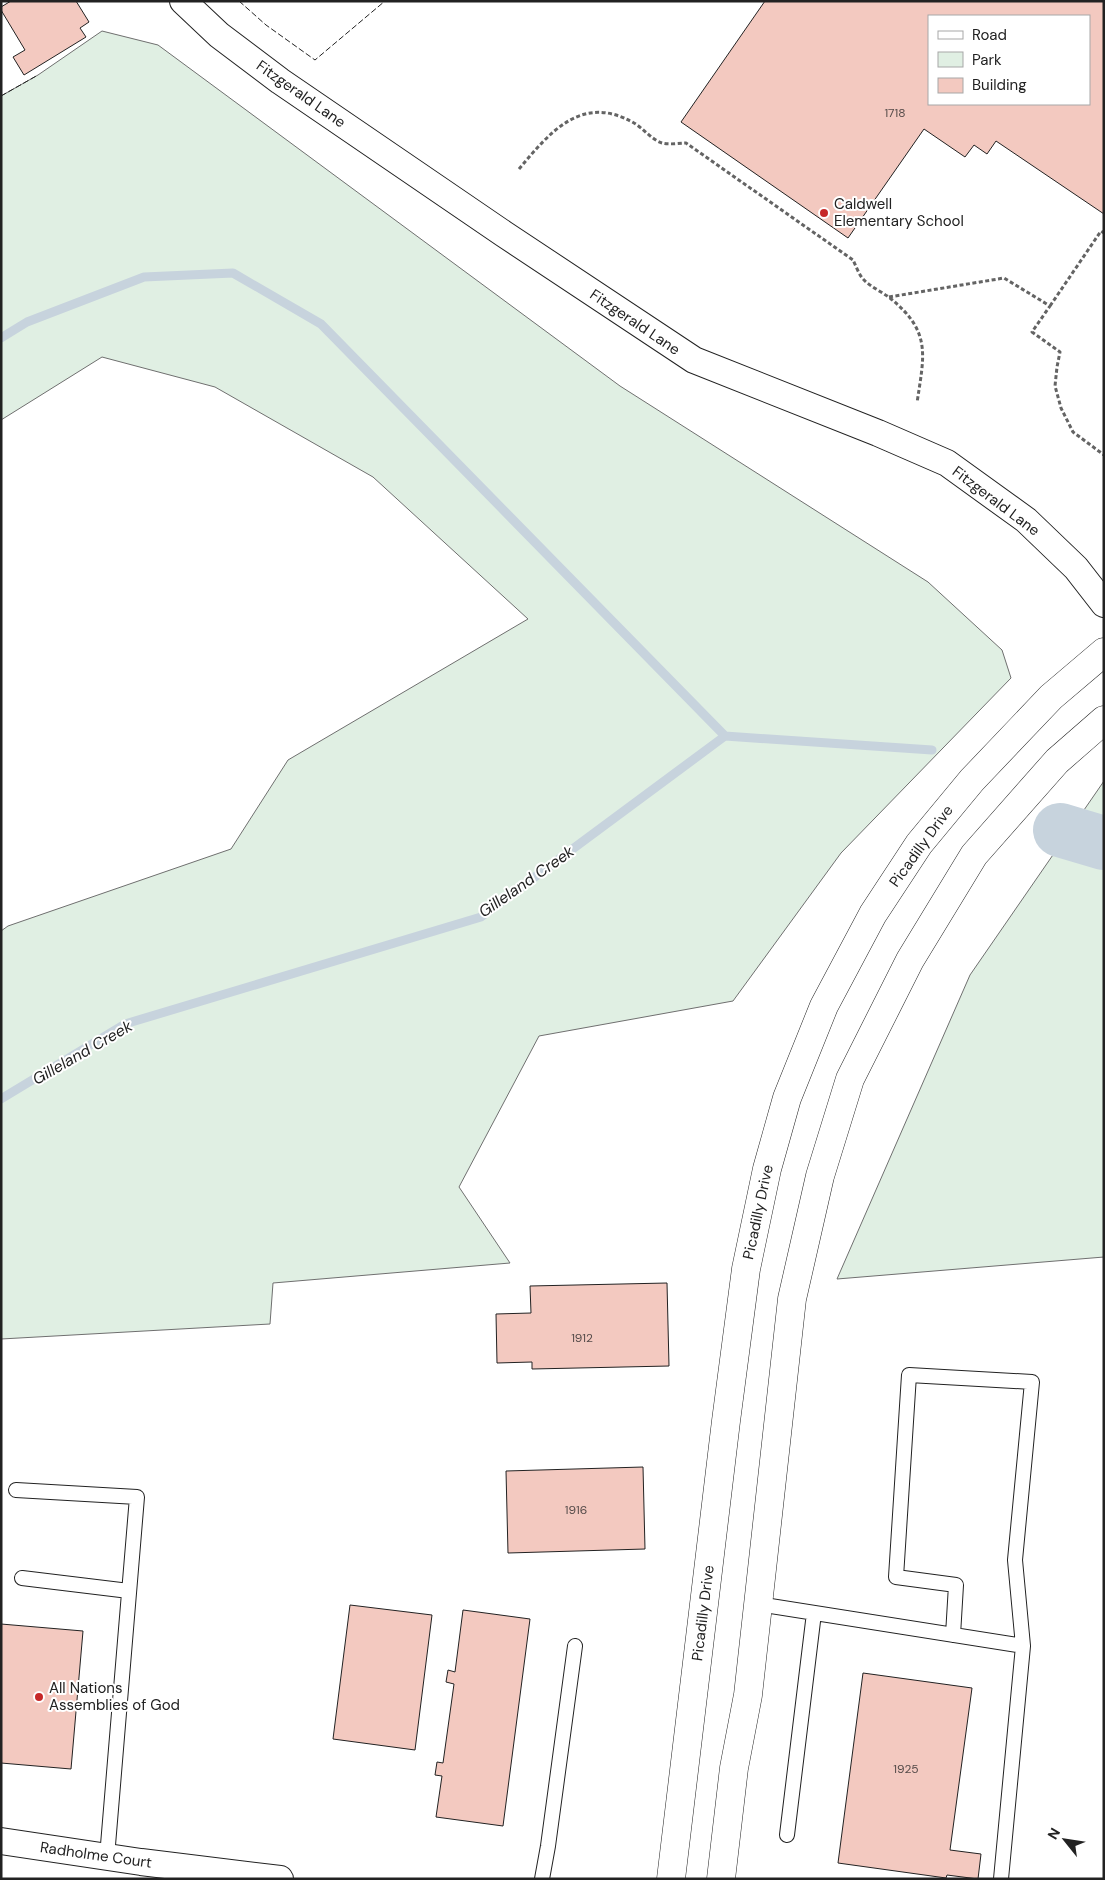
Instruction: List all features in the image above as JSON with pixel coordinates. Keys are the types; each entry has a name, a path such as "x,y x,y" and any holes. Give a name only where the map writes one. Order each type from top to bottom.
{"street":[{"name":"Fitzgerald Lane","path":"183,1 219,35 280,80 504,234 694,360 878,433 946,463 1026,520 1076,568 1104,604"},
{"name":"Picadilly Drive","path":"671,1879 746,1269 767,1169 787,1098 824,1006 873,914 919,844 972,780 1051,697 1104,652"},
{"path":"721,1879 734,1768 748,1695 792,1299 820,1176 850,1079 910,960 974,855 1057,761 1104,720"},
{"name":"Radholme Court","path":"1,1841 106,1857 140,1870 280,1879"}],"lane":[{"path":"953,1635 956,1584 896,1577 909,1375 1032,1382 1015,1560 1023,1646 1001,1879"},
{"path":"16,1490 137,1497 106,1857"},
{"path":"22,1578 129,1590"},
{"path":"758,1604 1023,1646"},
{"path":"787,1835 814,1613"},
{"path":"542,1879 550,1836 575,1646"}],"path":[{"path":"519,169 553,130 573,117 597,113 616,115 634,123 662,143 686,142 852,260 864,280 904,311 920,334 923,372 917,403"},
{"path":"1104,233 1102,231 1032,332 1060,352 1055,386 1061,408 1074,432 1104,455"},
{"path":"888,297 1004,278 1050,306"}],"green space":[{"path":"102,31 158,45 620,386 928,582 1002,650 1011,678 841,853 733,1001 539,1036 459,1187 510,1263 273,1283 270,1324 1,1339 1,931 8,926 231,849 288,760 528,619 373,477 215,387 102,357 1,420 1,96 38,75"},
{"path":"1104,781 1104,1257 837,1279 970,975"}],"building":[{"path":"11,1 76,1 89,22 80,28 86,37 24,75 13,57 25,50 1,10 1,7"},
{"path":"765,1 1104,1 1104,214 996,141 987,154 974,145 965,157 924,129 848,238 681,122"},
{"path":"667,1283 669,1366 532,1369 532,1362 497,1363 496,1314 531,1313 530,1286"},
{"path":"643,1467 645,1549 508,1553 506,1471"},
{"path":"350,1605 432,1615 415,1750 333,1739"},
{"path":"463,1610 530,1619 503,1826 436,1817 442,1776 435,1775 437,1762 443,1763 454,1684 446,1682 448,1670 455,1672"},
{"name":"All Nations Assemblies of God","path":"1,1624 83,1631 71,1769 1,1763"},
{"path":"863,1673 972,1688 950,1850 981,1854 978,1879 947,1875 946,1878 838,1863"}],"waterway":[{"path":"1,338 27,322 144,277 233,273 321,324 725,736"},
{"name":"Gilleland Creek","path":"1,1099 125,1024 481,917 725,736 932,750"},
{"name":"Gilleland Creek","path":"1060,830 1104,843"}],"fence":[{"path":"239,1 266,25 315,60 385,1"},
{"path":"1,96 38,75"}],"place":[{"name":"Caldwell Elementary School","path":"824,213"},
{"name":"All Nations Assemblies of God","path":"39,1697"}]}
